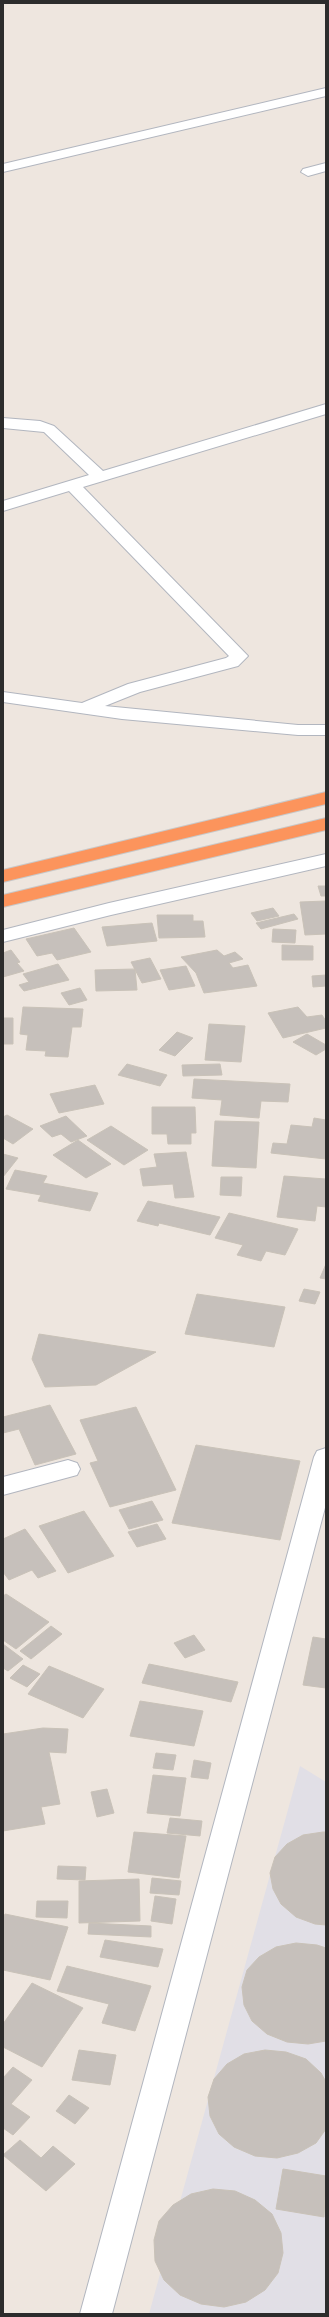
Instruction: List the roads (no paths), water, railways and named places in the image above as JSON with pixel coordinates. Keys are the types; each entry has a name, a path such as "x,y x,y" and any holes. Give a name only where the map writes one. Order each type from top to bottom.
{"highway":[{"path":"3,876 326,798"},
{"path":"3,901 326,824"}],"street":[{"path":"3,168 326,92"},
{"path":"308,172 326,167"},
{"path":"3,506 326,409"},
{"path":"3,423 40,426 50,429 99,476"},
{"path":"72,485 239,656 232,662 134,688 83,709"},
{"path":"3,697 83,709 197,722 326,730"},
{"path":"3,936 109,909 326,860"},
{"path":"96,2314 326,1457"},
{"path":"3,1486 68,1469"}]}
